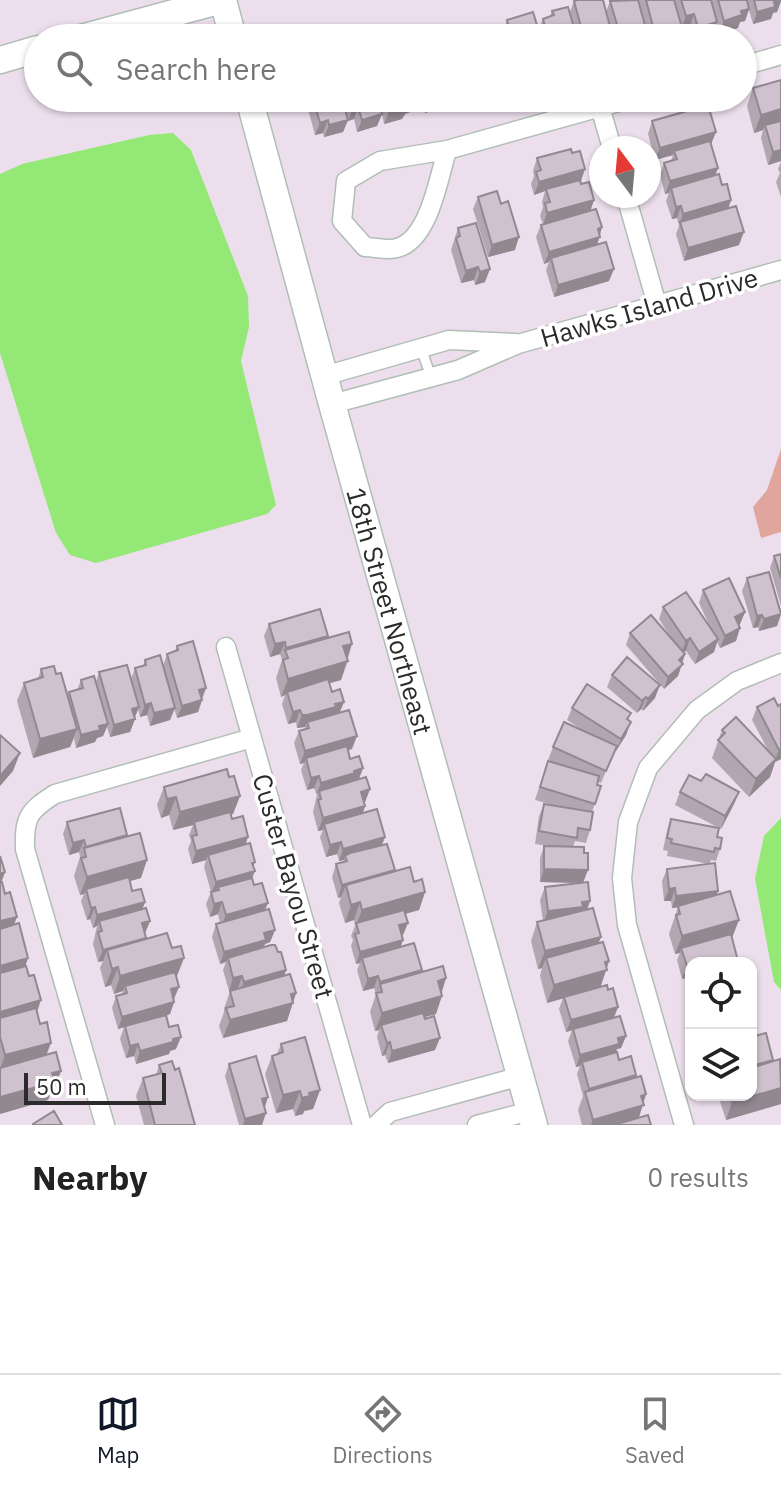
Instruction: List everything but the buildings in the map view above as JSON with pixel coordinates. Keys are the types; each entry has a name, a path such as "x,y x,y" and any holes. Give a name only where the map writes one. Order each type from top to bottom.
{"street":[{"path":"133,24 223,0 229,24"},
{"path":"0,60 24,53"},
{"path":"757,62 781,55"},
{"name":"18th Street Northeast","path":"253,112 532,1118"},
{"path":"447,150 433,199 419,232 397,248 365,247 342,221 346,181 380,161 447,150 582,112"},
{"path":"601,112 608,136"},
{"path":"629,208 657,305"},
{"name":"Hawks Island Drive","path":"332,404 458,370 518,344 781,270"},
{"name":"Hawks Island Drive","path":"324,376 449,340 518,344"},
{"name":"Custer Bayou Street","path":"226,647 362,1125"},
{"path":"684,1125 627,925 622,878 628,822 648,768 697,710 737,681 781,663"},
{"path":"105,1125 25,849 25,823 36,806 55,794 252,738"},
{"path":"376,1125 390,1112 521,1076"},
{"path":"477,1125 532,1118"}],"lane":[{"path":"421,348 431,377"}],"shaded area":[{"path":"173,133 191,150 248,296 249,327 241,361 276,505 267,514 96,563 70,555 56,533 0,353 0,174 22,164 149,135"},
{"path":"781,449 781,532 761,538 753,507 767,490"},
{"path":"781,818 781,990 774,982 755,879 764,836"}]}
